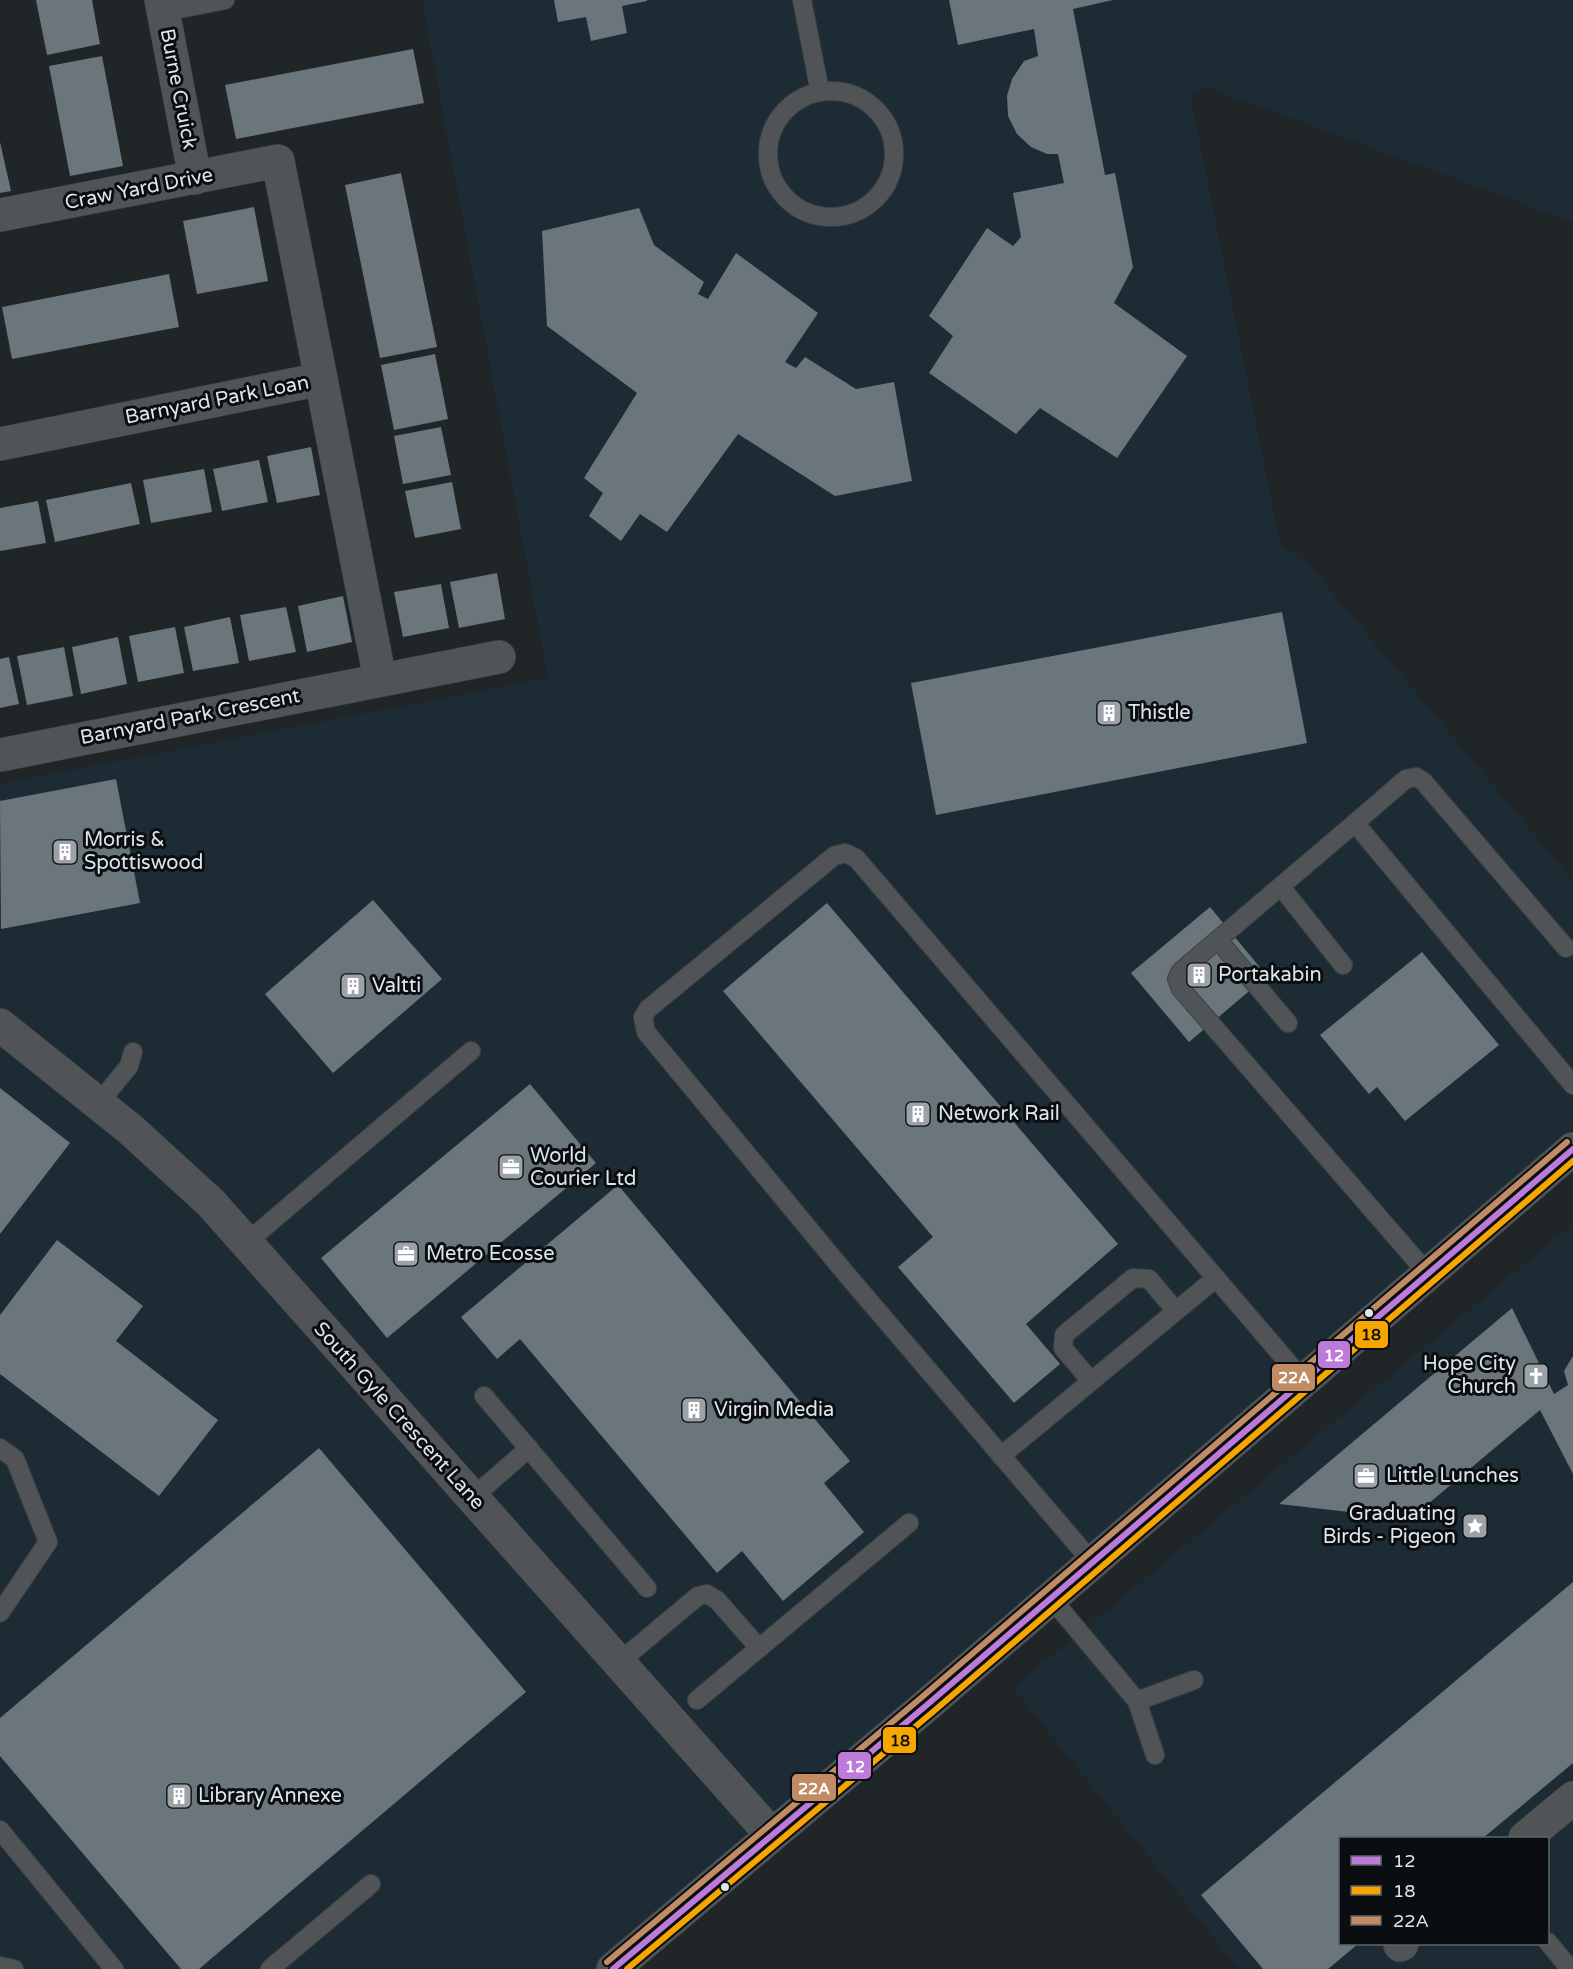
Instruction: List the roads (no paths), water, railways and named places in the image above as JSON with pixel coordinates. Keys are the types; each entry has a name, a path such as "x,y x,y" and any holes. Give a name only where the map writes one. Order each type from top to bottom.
{"street":[{"name":"Burne Cruick","path":"162,6 195,178"},
{"name":"Craw Yard Drive","path":"0,215 278,161"},
{"name":"Barnyard Park Loan","path":"0,444 321,379 278,161"},
{"path":"321,379 381,679"},
{"name":"Barnyard Park Crescent","path":"0,755 499,657"},
{"name":"South Gyle Crescent Lane","path":"0,1025 99,1103 211,1203 771,1834"},
{"path":"614,1969 1093,1563 1573,1149"},
{"path":"1527,1837 1573,1798"}],"lane":[{"path":"162,6 225,0"},
{"path":"802,0 820,92"},
{"path":"820,92 842,92 863,99 880,113 891,132 894,154 891,176 880,195 863,209 842,217 820,217 800,209 783,195 771,176 768,158 769,140 776,123 788,108 802,98 820,92"},
{"path":"1428,1274 1181,989 1177,979 1181,971 1406,779 1416,777 1423,781 1566,948"},
{"path":"1356,823 1573,1085"},
{"path":"1093,1563 646,1032 643,1017 648,1009 834,856 844,853 856,858 1304,1381"},
{"path":"1281,887 1343,965"},
{"path":"1218,940 1288,1023"},
{"path":"246,1243 471,1051"},
{"path":"99,1103 129,1066 133,1052"},
{"path":"1091,1382 1063,1348 1062,1341 1064,1335 1107,1299 1133,1278 1149,1279 1176,1311"},
{"path":"1001,1456 1216,1278"},
{"path":"484,1396 647,1588"},
{"path":"0,1448 15,1459 48,1542 0,1613"},
{"path":"472,1498 529,1448"},
{"path":"697,1700 909,1523"},
{"path":"618,1663 698,1596 707,1594 717,1600 759,1648"},
{"path":"1051,1598 1137,1701 1155,1755"},
{"path":"1137,1701 1194,1680"},
{"path":"0,1830 114,1969"},
{"path":"270,1969 371,1884"},
{"path":"1549,1943 1570,1969"},
{"path":"0,1966 14,1969"}],"place":[{"name":"Thistle","path":"1109,713"},
{"name":"Morris & Spottiswood","path":"65,852"},
{"name":"Portakabin","path":"1199,975"},
{"name":"Valtti","path":"353,986"},
{"name":"Network Rail","path":"918,1114"},
{"name":"World Courier Ltd","path":"511,1167"},
{"name":"Metro Ecosse","path":"406,1254"},
{"name":"Hope City Church","path":"1536,1376"},
{"name":"Virgin Media","path":"694,1410"},
{"name":"Little Lunches","path":"1366,1476"},
{"name":"Graduating Birds - Pigeon","path":"1475,1526"},
{"name":"Library Annexe","path":"179,1796"}]}
